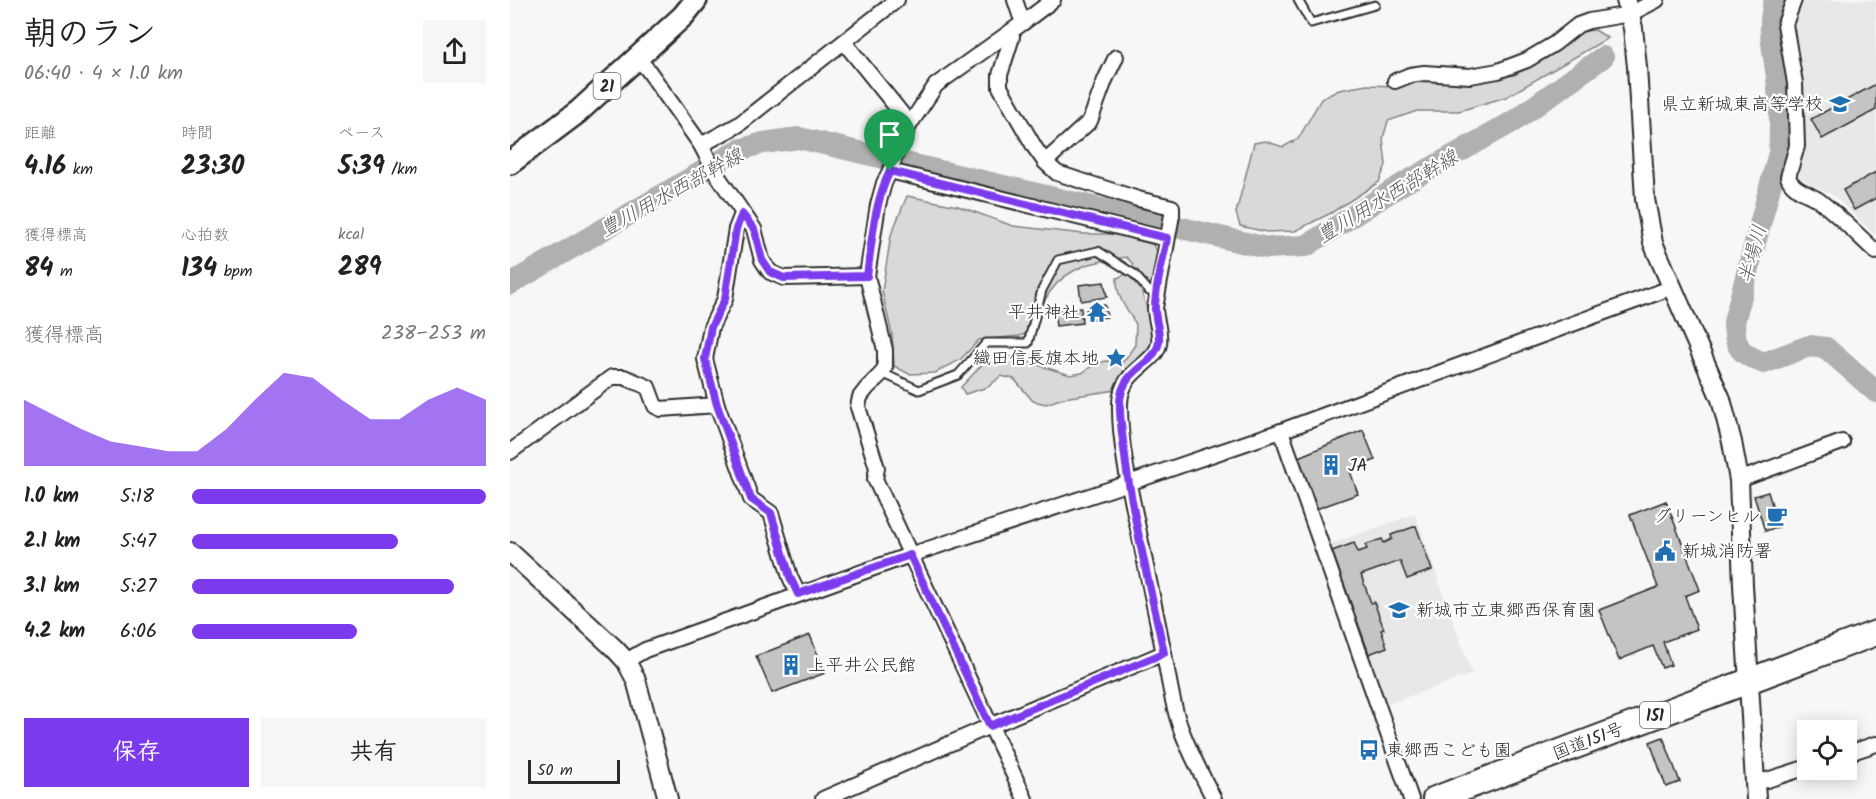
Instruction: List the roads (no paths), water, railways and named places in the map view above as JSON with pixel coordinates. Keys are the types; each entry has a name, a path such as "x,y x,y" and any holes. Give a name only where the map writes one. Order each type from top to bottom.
{"highway":[{"name":"国道151号","path":"1435,799 1876,633"}],"main road":[{"name":"21","path":"510,163 547,138 578,112 683,16 696,0"}],"street":[{"path":"704,150 897,0"},
{"path":"1015,0 1024,22"},
{"path":"1025,799 875,479 877,468 858,407 860,397 885,367 885,350 867,276 878,205 898,148 910,124 936,85 1053,0"},
{"path":"1395,81 1402,77 1424,73 1470,76 1498,71 1527,60 1554,44 1578,25 1628,7 1657,0"},
{"path":"1794,0 1785,24 1795,82 1797,146 1788,177 1789,182 1795,188 1818,200 1876,252"},
{"path":"1628,7 1637,67 1645,199 1653,243 1720,399 1732,442 1739,480 1756,790"},
{"path":"1011,32 1012,37 1000,75 999,87 1045,162 1057,173 1138,199 1172,207 1156,294 1155,321 1159,330 1159,344 1155,352 1131,374 1123,387 1120,400 1120,421 1129,483 1170,689 1181,728 1214,799"},
{"path":"844,42 910,124"},
{"path":"1045,162 1090,121 1116,57"},
{"path":"637,58 648,70 704,150 715,172 754,229 762,260 770,272 784,278 867,276"},
{"path":"891,169 1168,236"},
{"path":"742,214 736,229 725,299 711,327 705,359 717,405 751,499 771,513 790,577 798,594"},
{"path":"626,661 645,650 798,594 1281,431 1673,286"},
{"path":"510,452 612,377 624,377 648,387 655,406 661,409 717,405"},
{"path":"1281,431 1411,799"},
{"path":"1739,480 1842,442"},
{"path":"510,552 626,661 636,680 668,799"},
{"path":"823,799 1164,653"},
{"path":"1857,750 1876,744"},
{"path":"1756,790 1767,780 1797,770"}],"lane":[{"path":"1298,0 1311,23 1375,5"},
{"path":"882,373 919,390 958,375 986,343 1028,343 1042,290 1058,260 1098,251 1134,274 1149,291 1156,294"}],"waterway":[{"name":"半場川","path":"1775,0 1771,29 1779,106 1779,153 1734,322 1737,344 1749,356 1764,363 1809,346 1826,348 1876,392"},
{"name":"豊川用水西部幹線","path":"510,284 739,150 763,143 799,138 1267,248 1306,246 1401,185 1514,121 1603,57"}],"place":[{"name":"県立新城東高等学校","path":"1840,104"},
{"name":"平井神社","path":"1097,312"},
{"name":"織田信長旗本地","path":"1116,358"},
{"name":"JA","path":"1331,465"},
{"name":"グリーンヒル","path":"1777,516"},
{"name":"新城消防署","path":"1665,551"},
{"name":"新城市立東郷西保育園","path":"1399,610"},
{"name":"上平井公民館","path":"791,665"},
{"name":"東郷西こども園","path":"1369,750"}]}
